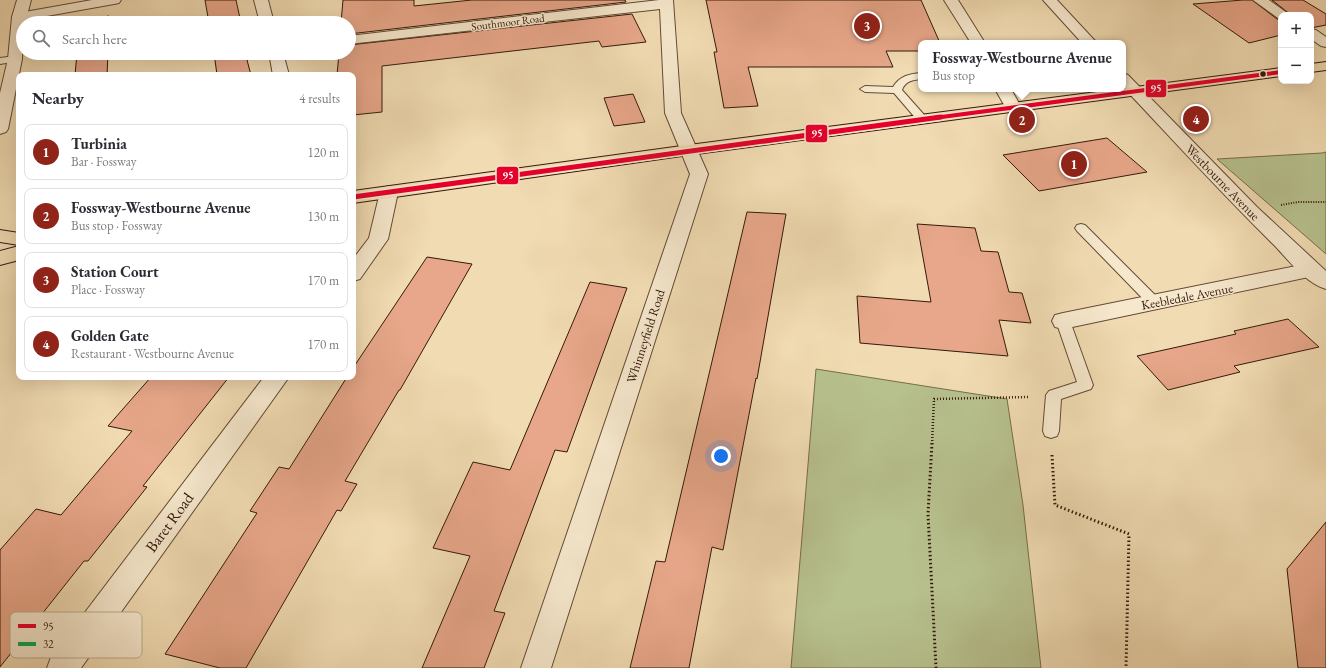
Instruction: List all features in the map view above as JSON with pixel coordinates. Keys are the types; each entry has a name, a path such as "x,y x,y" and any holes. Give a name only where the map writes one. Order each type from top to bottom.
{"main road":[{"path":"1314,68 1326,66"},
{"path":"356,197 689,150 1278,72"},
{"path":"0,236 16,239"},
{"path":"0,258 16,254"}],"street":[{"path":"19,16 24,0"},
{"path":"25,16 114,0"},
{"path":"261,0 265,16"},
{"path":"952,0 976,40"},
{"path":"1050,0 1087,40"},
{"path":"1260,0 1278,12"},
{"name":"Southmoor Road","path":"356,39 666,2"},
{"name":"Whinneyfield Road","path":"536,668 699,174 673,113 666,2"},
{"path":"1314,35 1326,43"},
{"path":"0,129 2,111 15,59 16,48"},
{"path":"278,60 280,72"},
{"name":"Westbourne Avenue","path":"1126,81 1250,211 1319,276"},
{"path":"1005,92 1013,107"},
{"path":"356,270 378,239 389,192"},
{"name":"Keebledale Avenue","path":"1063,321 1154,302 1319,276"},
{"name":"Baret Road","path":"103,612 275,380"},
{"name":"Baret Road","path":"62,668 69,658"}],"lane":[{"path":"0,61 15,59"},
{"path":"897,90 899,84 905,79 918,77"},
{"path":"865,89 897,90 922,119"},
{"path":"1081,228 1154,302"},
{"path":"1051,431 1054,396 1086,385 1063,321"}],"path":[{"path":"1250,211 1298,202 1326,202"},
{"path":"936,668 928,514 934,399 1054,396"},
{"path":"1051,431 1055,505 1129,534 1126,668"}],"green space":[{"path":"1326,152 1326,254 1217,159 1322,153"},
{"path":"816,369 1007,399 1023,505 1041,668 791,668"}],"building":[{"path":"205,0 236,0 239,16 208,16"},
{"path":"343,0 414,0 414,6 472,0 625,0 626,2 356,33 356,16 342,16"},
{"path":"706,0 921,0 939,40 918,40 918,51 886,51 893,67 748,67 758,106 724,108 714,52 717,52"},
{"path":"1252,0 1278,19 1278,36 1249,43 1193,4"},
{"path":"1272,0 1303,0 1326,14 1326,25 1314,27 1314,12 1287,12"},
{"path":"632,14 646,42 602,47 599,41 382,66 382,112 356,115 356,72 337,72 338,60 356,60 356,44"},
{"path":"76,60 108,60 107,72 75,72"},
{"path":"215,60 247,60 250,72 217,72"},
{"path":"633,94 645,122 614,126 604,98"},
{"path":"1107,138 1147,172 1039,191 1003,155"},
{"path":"747,212 786,214 757,379 756,378 723,550 712,547 689,668 630,668 656,561 665,562"},
{"path":"917,224 975,228 981,251 998,252 1009,292 1022,293 1031,323 999,320 1008,356 860,343 857,296 931,302"},
{"path":"427,257 472,264 400,390 345,481 357,484 341,511 337,510 246,668 220,668 165,654 257,513 250,511 279,467 289,469 345,380 356,380 356,364"},
{"path":"590,282 627,288 567,452 555,450 494,611 505,613 484,668 422,668 470,556 433,548 473,462 510,470"},
{"path":"1288,319 1319,347 1234,366 1240,372 1168,390 1137,356 1236,334 1234,331"},
{"path":"148,380 227,380 143,486 147,487 88,561 84,561 44,612 10,612 10,654 0,667 0,550 36,509 61,515 132,431 108,426"},
{"path":"1326,522 1326,668 1298,668 1287,569"}],"transit line":[{"name":"95","path":"356,197 689,150 1278,72"}],"place":[{"name":"Station Court","path":"867,26"},
{"name":"Golden Gate","path":"1196,119"},
{"name":"Fossway-Westbourne Avenue","path":"1022,120"},
{"name":"Turbinia","path":"1074,164"}]}
